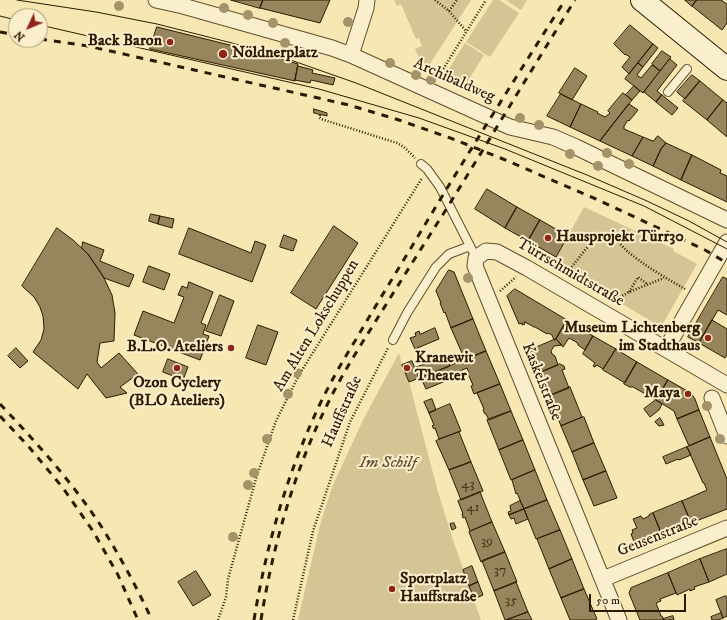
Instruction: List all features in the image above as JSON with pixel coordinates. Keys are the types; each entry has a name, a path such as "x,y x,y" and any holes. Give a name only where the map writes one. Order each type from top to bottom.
{"street":[{"name":"Archibaldweg","path":"156,0 183,3 351,55 510,127 553,137 576,147 727,220"},
{"path":"351,55 366,8 367,0"},
{"path":"642,0 727,70"},
{"path":"666,349 727,242"},
{"name":"Türrschmidtstraße","path":"473,252 497,252 727,385"},
{"name":"Kaskelstraße","path":"473,252 475,266 619,620"},
{"path":"712,398 727,436"},
{"name":"Geusenstraße","path":"603,579 727,528"}],"lane":[{"path":"668,92 687,69"},
{"name":"Kaskelstraße","path":"424,166 440,187 473,252"},
{"path":"392,340 436,267 449,254 473,252"}],"path":[{"path":"436,0 449,11 466,31"},
{"path":"449,11 457,0"},
{"path":"438,76 486,0"},
{"path":"320,115 319,117 321,120 397,143 404,147 424,166"},
{"name":"Am Alten Lokschuppen","path":"218,620 226,596 228,579 257,475 276,421 299,375 424,166"},
{"path":"566,274 598,234 611,234 627,250 665,278 685,289"},
{"path":"500,291 516,276"},
{"path":"629,292 638,277 648,284"},
{"path":"612,302 629,292 665,278"},
{"name":"Hauffstraße","path":"293,620 313,531 350,422 392,340"}],"green space":[{"path":"394,0 471,0 428,67 422,65 415,49 422,46 419,38 416,39 401,4 397,6"},
{"path":"493,0 499,0 519,13 490,57 466,42"},
{"path":"506,0 527,0 521,10"},
{"path":"465,43 484,55 466,84 447,72"},
{"path":"584,207 674,249 673,251 697,264 661,327 553,263"},
{"name":"Im Schilf","path":"399,353 409,382 438,492 481,620 298,620 320,525 332,487 363,420"}],"building":[{"path":"231,0 263,0 260,8"},
{"path":"263,0 330,0 320,23 260,8"},
{"path":"685,0 697,0 692,6"},
{"path":"697,0 722,0 727,4 727,23 722,30 692,6"},
{"path":"630,25 653,44 629,74 622,67 630,57 625,55 614,44"},
{"path":"157,27 254,51 298,64 295,81 150,49"},
{"path":"653,44 658,48 643,67 638,63"},
{"path":"662,51 671,57 660,71 652,64"},
{"path":"670,59 677,65 657,91 662,95 656,102 644,92"},
{"path":"638,63 643,67 637,75 641,78 652,65 660,71 643,93 625,79"},
{"path":"298,66 313,70 312,73 335,78 333,85 311,80 310,83 295,80"},
{"path":"575,68 587,76 572,100 559,93"},
{"path":"692,75 700,81 685,99 677,92"},
{"path":"700,81 723,100 707,120 683,101"},
{"path":"634,86 640,91 632,100 626,95"},
{"path":"623,93 632,100 600,141 570,127 581,104 605,117 610,113 608,111"},
{"path":"561,94 581,104 570,127 547,116"},
{"path":"662,95 678,108 672,115 656,102"},
{"path":"723,100 727,103 727,137 707,120"},
{"path":"629,104 638,110 629,121 628,120 624,126 624,129 643,137 632,156 600,141"},
{"path":"314,109 327,113 327,116 314,113"},
{"path":"658,136 666,143 661,149 653,166 632,156 643,137 653,141"},
{"path":"666,143 692,155 681,180 653,166 661,149"},
{"path":"692,155 721,170 720,173 727,176 727,202 681,180"},
{"path":"487,189 517,207 505,228 475,209"},
{"path":"517,207 540,220 528,241 505,228"},
{"path":"151,214 160,216 158,224 149,221"},
{"path":"160,216 174,219 172,228 158,224"},
{"name":"Hausprojekt Türr30","path":"540,220 568,236 556,257 528,241"},
{"path":"334,226 358,243 316,309 291,293"},
{"path":"57,228 88,254 103,276 112,295 115,313 114,341 100,343 97,362 101,368 119,353 138,374 120,387 127,393 106,398 87,374 78,389 33,352 41,340 44,329 43,316 34,297 22,286"},
{"path":"189,228 251,253 255,241 266,245 252,282 179,254"},
{"path":"284,235 297,240 293,251 280,247"},
{"path":"83,242 104,250 100,261 134,275 129,287 104,278 88,254 82,248"},
{"path":"149,266 170,274 164,290 143,282"},
{"path":"449,270 454,272 473,319 451,328 436,291"},
{"name":"Museum Lichtenberg im Stadthaus","path":"723,277 727,279 727,315 718,310 699,343 688,337"},
{"path":"189,282 213,292 201,323 206,325 203,334 209,336 200,360 134,335 143,311 174,323 184,297 178,295 182,286 187,288"},
{"path":"515,289 567,320 556,339 554,340 552,335 547,334 525,322 525,324 522,325 522,323 519,324 507,296"},
{"path":"220,295 234,301 221,336 206,331"},
{"path":"473,319 486,351 465,360 451,328"},
{"path":"567,320 593,336 585,350 569,338 563,347 556,339"},
{"name":"Museum Lichtenberg im Stadthaus","path":"712,320 727,329 727,354 725,358 699,343"},
{"path":"258,325 278,332 266,365 246,358"},
{"path":"435,328 439,339 415,349 410,338 416,336 415,333 419,331 420,334"},
{"path":"593,336 616,349 603,369 597,365 595,367 593,366 595,363 583,354"},
{"path":"556,339 562,345 554,346 551,351 555,356 558,365 539,373 530,350"},
{"path":"16,348 28,361 20,368 8,356"},
{"path":"616,349 637,362 625,383 603,370"},
{"path":"486,351 500,384 474,394 471,386 473,385 467,368 462,370 463,374 426,389 421,378"},
{"path":"446,356 450,366 419,378 415,368"},
{"path":"168,359 188,367 183,380 163,372"},
{"path":"412,361 419,378 409,382 402,365"},
{"path":"637,362 668,380 656,400 633,387 624,384"},
{"path":"560,364 564,366 565,369 562,370 569,388 549,396 539,373"},
{"path":"668,380 691,393 699,410 677,419 674,411 656,400"},
{"path":"500,384 511,411 489,420 483,410 484,409 477,393"},
{"path":"570,387 582,417 561,426 549,396"},
{"path":"432,399 436,410 429,413 424,402"},
{"path":"656,400 662,404 659,410 650,417 644,409"},
{"path":"450,404 461,431 439,439 435,428 434,429 432,426 434,425 429,413"},
{"path":"699,410 710,437 689,446 677,419"},
{"path":"511,411 523,440 499,450 487,420"},
{"path":"584,417 594,443 572,452 561,426"},
{"path":"660,418 664,425 659,426 655,422"},
{"path":"459,432 471,462 449,470 436,441"},
{"path":"710,437 727,479 727,509 691,523 682,501 707,490 687,447"},
{"path":"523,440 535,470 511,480 499,450"},
{"path":"594,443 606,471 583,480 572,452"},
{"path":"687,447 691,455 666,464 663,457"},
{"path":"471,462 483,491 461,500 449,470"},
{"path":"535,470 547,500 524,509 517,493 516,494 512,480"},
{"path":"606,471 617,498 594,506 583,480"},
{"path":"480,492 492,522 470,531 465,517 463,518 458,501"},
{"path":"547,500 560,530 536,539 524,509"},
{"path":"520,501 524,509 509,515 508,512 511,511 510,506"},
{"path":"682,501 691,523 662,535 653,513"},
{"path":"524,509 528,519 516,524 514,518 511,519 509,515"},
{"path":"653,513 662,535 636,547 631,534 633,533 632,530 637,528 633,519 641,516 643,519"},
{"path":"492,522 505,552 481,562 469,532"},
{"path":"454,523 456,528 452,530 450,524"},
{"path":"560,530 572,559 549,569 537,539"},
{"path":"727,549 727,574 709,582 700,559"},
{"path":"505,552 517,582 494,591 482,561"},
{"path":"572,559 584,589 561,598 549,569"},
{"path":"700,559 709,582 694,587 695,589 690,591 690,589 677,595 668,573"},
{"path":"472,566 478,582 469,586 463,570"},
{"path":"196,571 211,595 193,606 178,582"},
{"path":"668,573 676,593 660,599 661,601 656,603 664,620 640,620 629,593 631,588"},
{"path":"478,582 483,595 474,599 469,586"},
{"path":"516,582 528,612 505,620 494,591"},
{"path":"584,589 597,619 570,620 561,598"},
{"path":"726,596 727,616 723,618 716,600"},
{"path":"528,612 532,620 507,620"},
{"path":"721,613 723,618 712,620 711,617"},
{"path":"673,616 674,620 663,619"}],"tram line":[{"path":"17,0 96,12 157,24 282,57 356,83 587,175 689,221 727,242"},
{"path":"0,16 8,18"},
{"path":"48,27 319,89 419,118 505,149 644,206 727,249"}],"railway":[{"path":"254,620 271,538 279,511 297,458 323,397 345,357 449,185 565,0"},
{"path":"261,620 272,563 287,507 306,452 330,399 362,344 575,0"},
{"path":"0,32 8,34"},
{"path":"48,40 88,46 349,105 399,120 503,159 596,199 705,250 727,263"},
{"path":"0,404 53,463 90,510 122,560 152,620"},
{"path":"0,416 29,447 63,488 93,531 118,575 138,620"}],"place":[{"name":"Back Baron","path":"170,42"},
{"name":"Nöldnerplatz","path":"223,54"},
{"name":"Hausprojekt Türr30","path":"548,238"},
{"name":"Museum Lichtenberg im Stadthaus","path":"708,338"},
{"name":"B.L.O. Ateliers","path":"231,348"},
{"name":"Ozon Cyclery (BLO Ateliers)","path":"177,368"},
{"name":"Kranewit Theater","path":"407,368"},
{"name":"Maya","path":"688,394"},
{"name":"Sportplatz Hauffstraße","path":"392,589"}]}
